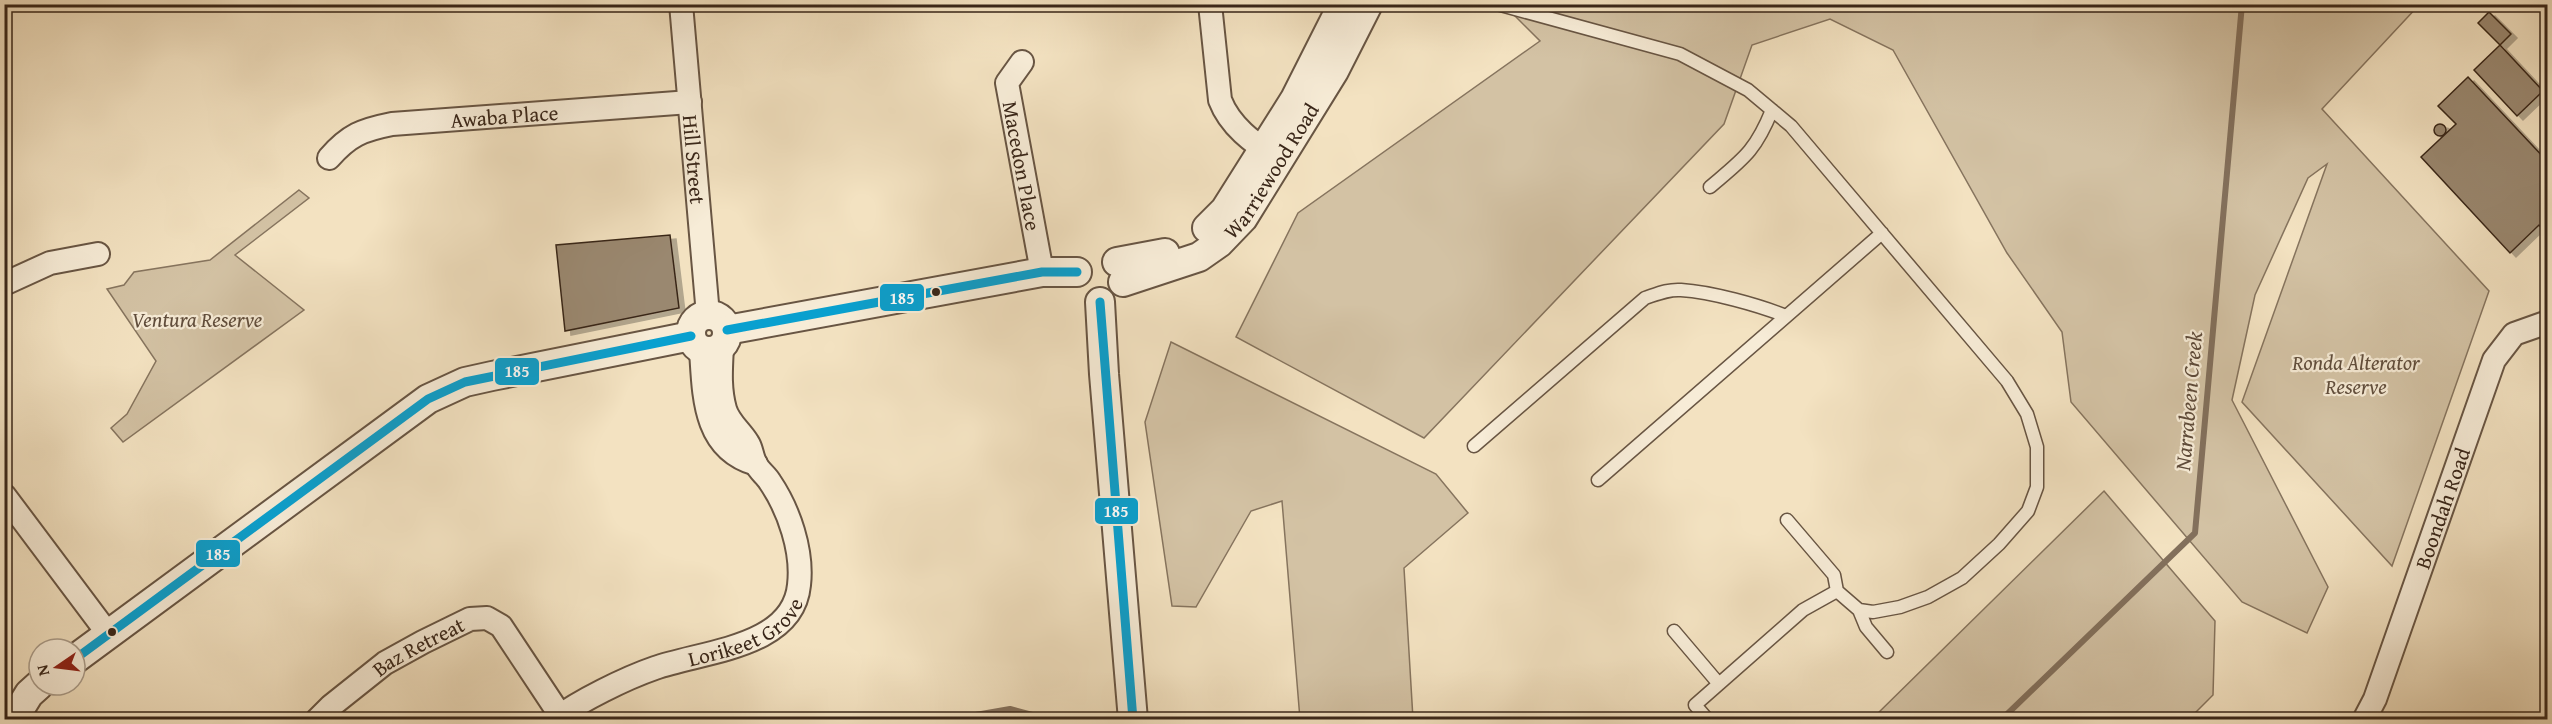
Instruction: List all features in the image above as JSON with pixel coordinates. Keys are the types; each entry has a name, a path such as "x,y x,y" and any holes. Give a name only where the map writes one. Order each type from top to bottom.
{"street":[{"name":"Hill Street","path":"681,4 710,335"},
{"path":"1210,4 1220,100 1224,113 1238,129 1271,154"},
{"name":"Warriewood Road","path":"1271,154 1295,99 1343,4"},
{"name":"Warriewood Road","path":"1120,272 1197,237 1225,210 1334,71 1368,4"},
{"name":"Macedon Place","path":"1022,62 1007,83 1042,272"},
{"name":"Awaba Place","path":"329,158 349,137 374,127 392,124 690,102"},
{"path":"4,284 50,263 98,254"},
{"path":"1104,255 1120,272 1115,296 1100,302 1086,298 1081,293 1076,279 1077,272 1090,256 1104,255"},
{"path":"87,651 379,434 443,392 465,382 1042,272 1077,272"},
{"path":"1100,302 1132,712"},
{"name":"Boondah Road","path":"2364,720 2375,699 2494,360 2514,334 2547,322"},
{"name":"Lorikeet Grove","path":"557,717 655,668 759,638 786,619 793,609 799,593 800,560 780,497 770,480 756,464 739,460 726,448 715,433 705,404 710,335"},
{"path":"4,495 109,636"},
{"name":"Baz Retreat","path":"317,720 385,663 470,619 487,618 501,626 557,717"},
{"path":"13,720 27,697"}],"lane":[{"path":"1497,4 1680,54 1748,90 1791,126 2007,381 2027,414 2037,447 2037,487 2028,511 1999,544 1962,578 1928,597 1900,607 1873,612 1858,610"},
{"path":"1710,187 1750,153 1761,136 1772,110"},
{"path":"1599,480 1882,233"},
{"path":"1474,446 1645,298 1664,291 1681,290 1762,306 1786,316"},
{"path":"1787,520 1834,575 1838,591 1858,610 1866,627 1887,651"},
{"path":"1708,720 1695,705 1803,610 1838,591"},
{"path":"1674,631 1719,684"}],"green space":[{"name":"Ronda Alterator Reserve","path":"1503,4 2419,5 2322,109 2489,291 2392,566 2242,402 2327,164 2308,178 2255,295 2232,400 2328,587 2307,633 2242,602 2071,402 2062,332 2007,253 1893,50 1830,19 1752,45 1724,124 1424,438 1236,337 1298,213 1540,41"},
{"name":"Ventura Reserve","path":"299,190 309,198 235,255 304,310 123,442 111,428 127,414 156,361 107,289 124,285 134,272 210,260"},
{"path":"1171,342 1436,474 1468,513 1404,568 1413,719 1300,719 1282,501 1251,511 1196,607 1172,606 1145,422"},
{"path":"2104,491 2215,621 2213,695 2189,719 1872,719"}],"building":[{"path":"2489,12 2511,34 2500,45 2478,23"},
{"path":"2500,45 2543,91 2517,116 2474,70"},
{"path":"2468,77 2548,162 2548,228 2544,231 2539,225 2510,253 2421,157 2456,124 2438,106"},
{"path":"2442,124 2446,130 2442,136 2438,136 2434,128"},
{"path":"670,235 679,308 565,331 556,245"}],"waterway":[{"name":"Narrabeen Creek","path":"2001,720 2195,533 2242,4"},
{"name":"Narrabeen Creek","path":"947,720 1010,709 1051,720"}],"transit line":[{"name":"185","path":"727,330 1042,272 1077,272"},
{"name":"185","path":"1100,302 1133,720"},
{"name":"185","path":"87,650 428,399 465,382 691,336"}]}
